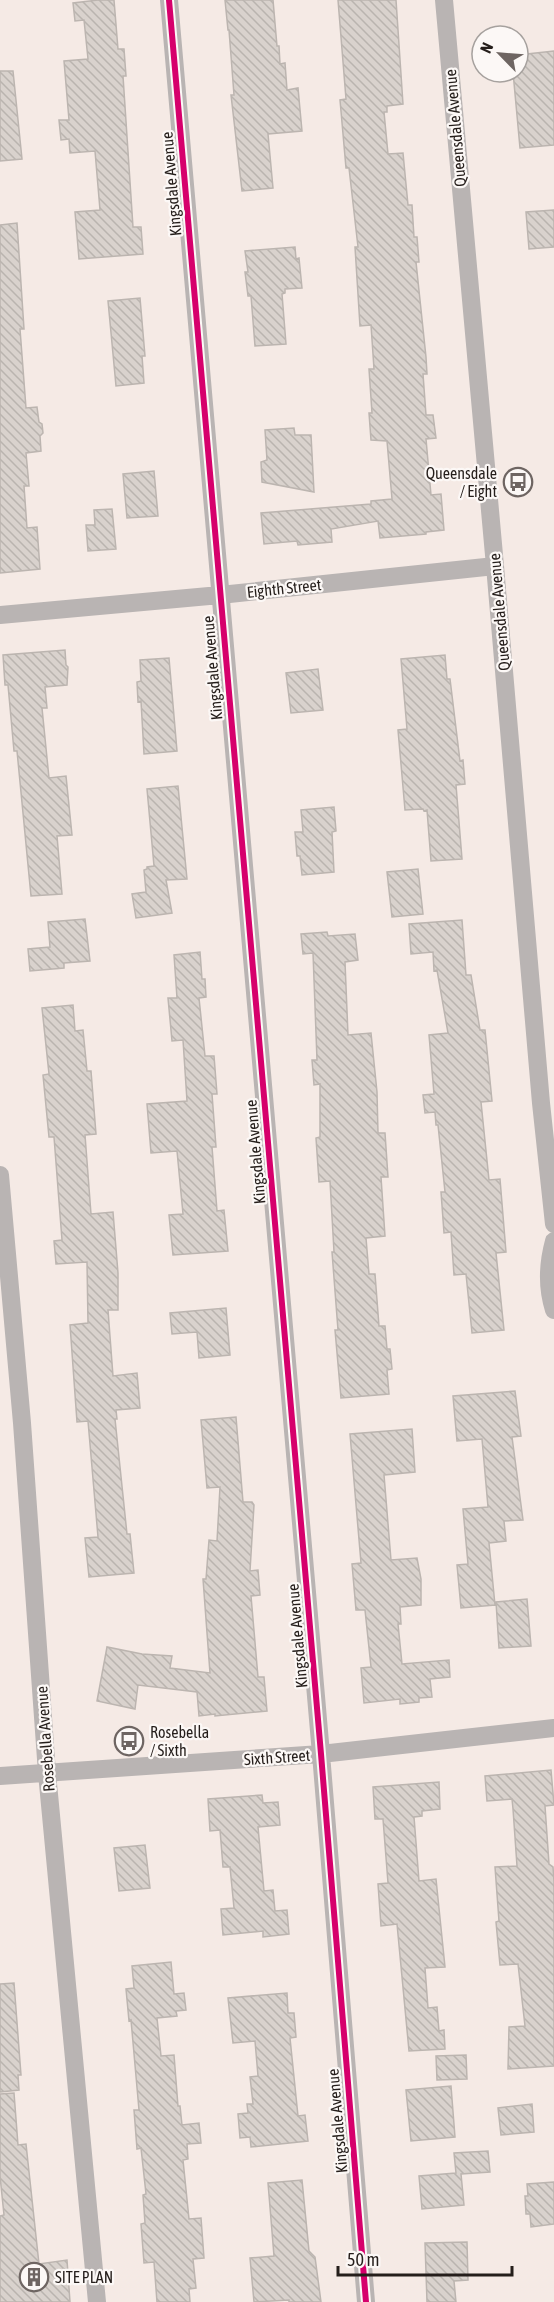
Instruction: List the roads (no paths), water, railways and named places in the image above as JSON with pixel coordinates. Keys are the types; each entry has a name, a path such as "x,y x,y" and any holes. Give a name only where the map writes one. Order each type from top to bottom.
{"street":[{"name":"Kingsdale Avenue","path":"169,0 321,1754 366,2302"},
{"name":"Queensdale Avenue","path":"444,0 495,566 548,1102 554,1224"},
{"name":"Eighth Street","path":"0,615 495,566"},
{"name":"Rosebella Avenue","path":"0,1174 22,1423 47,1773 97,2302"},
{"path":"554,1240 548,1260 551,1303 554,1310"},
{"name":"Sixth Street","path":"0,1776 321,1754 554,1728"}],"place":[{"name":"Queensdale / Eight","path":"518,482"},
{"name":"Rosebella / Sixth","path":"129,1741"},
{"name":"SITE PLAN","path":"34,2277"}]}
